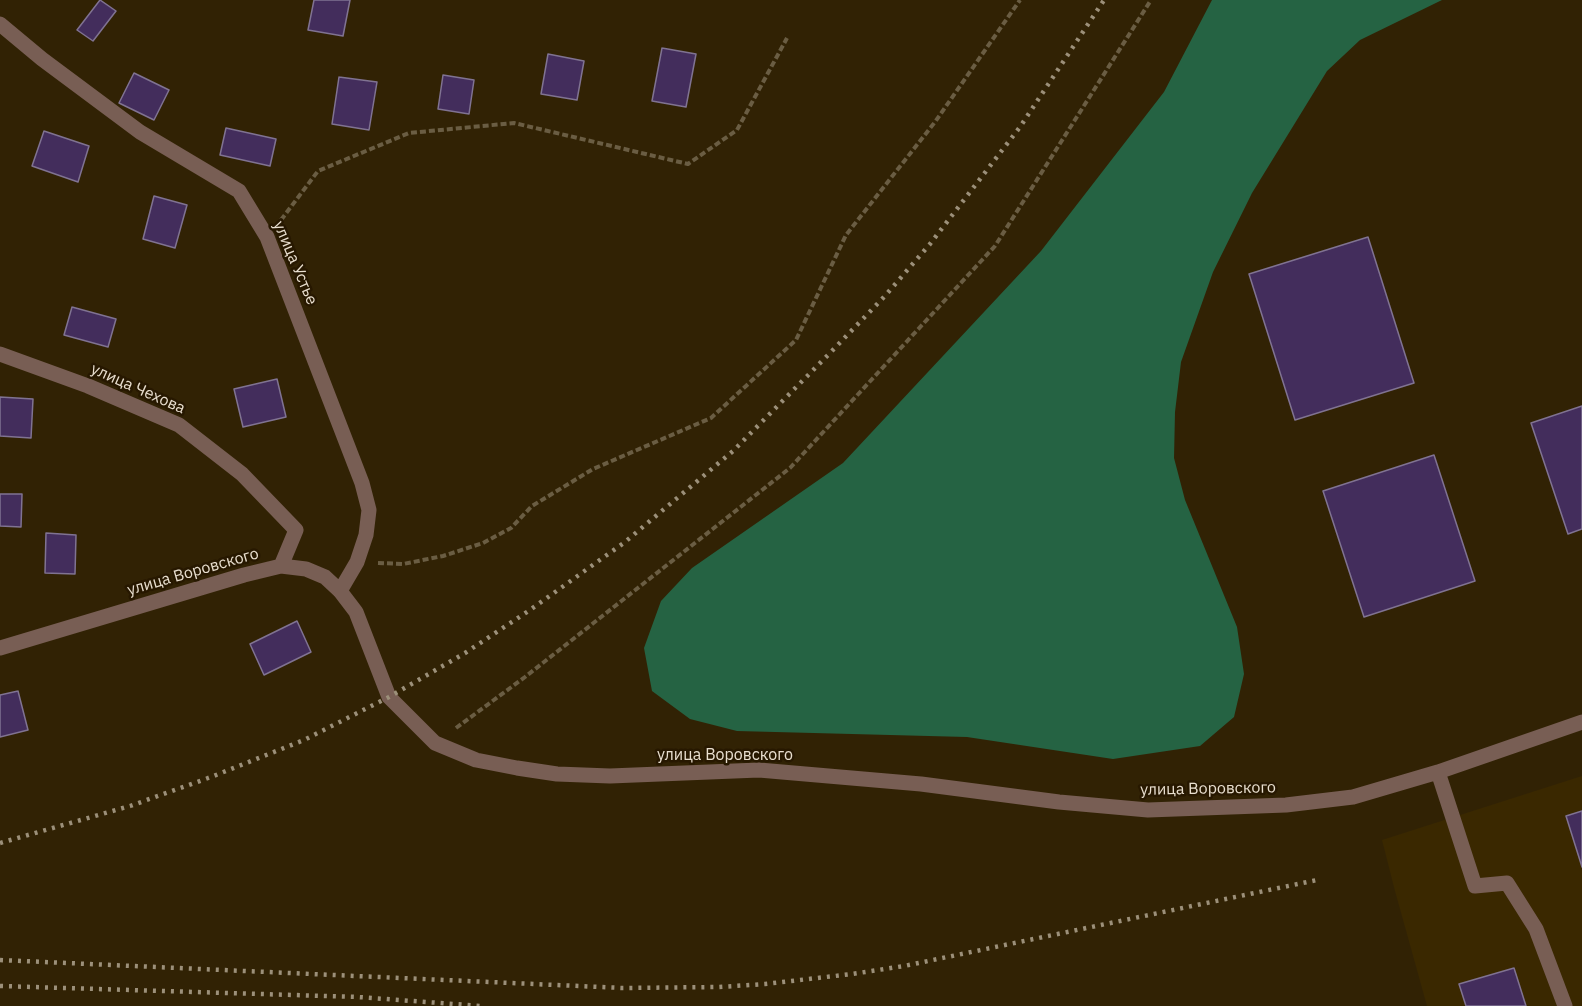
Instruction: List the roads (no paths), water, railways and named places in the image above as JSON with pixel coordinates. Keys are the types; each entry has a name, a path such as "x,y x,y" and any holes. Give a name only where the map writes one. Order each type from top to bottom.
{"street":[{"name":"улица Устье","path":"0,24 42,59 140,132 239,191 267,237 362,483 369,510 366,535 357,562 340,591"},
{"name":"улица Чехова","path":"0,354 88,386 179,425 242,474 296,530 281,566"},
{"name":"улица Воровского","path":"0,648 205,586 281,566 306,569 325,577 340,591 356,612 389,697 435,743 476,760 557,774 610,776 759,770 921,784 1059,802 1148,810 1286,806 1353,798 1582,723"},
{"path":"1438,772 1475,885 1507,883 1536,929 1565,1006"}],"railway":[{"path":"0,843 130,806 304,740 389,697 465,653 625,542 733,451 884,297 930,244 1020,127 1104,0"},
{"path":"0,960 623,988 719,987 765,984 904,966 1317,880"},
{"path":"0,986 358,997 481,1006"}]}
